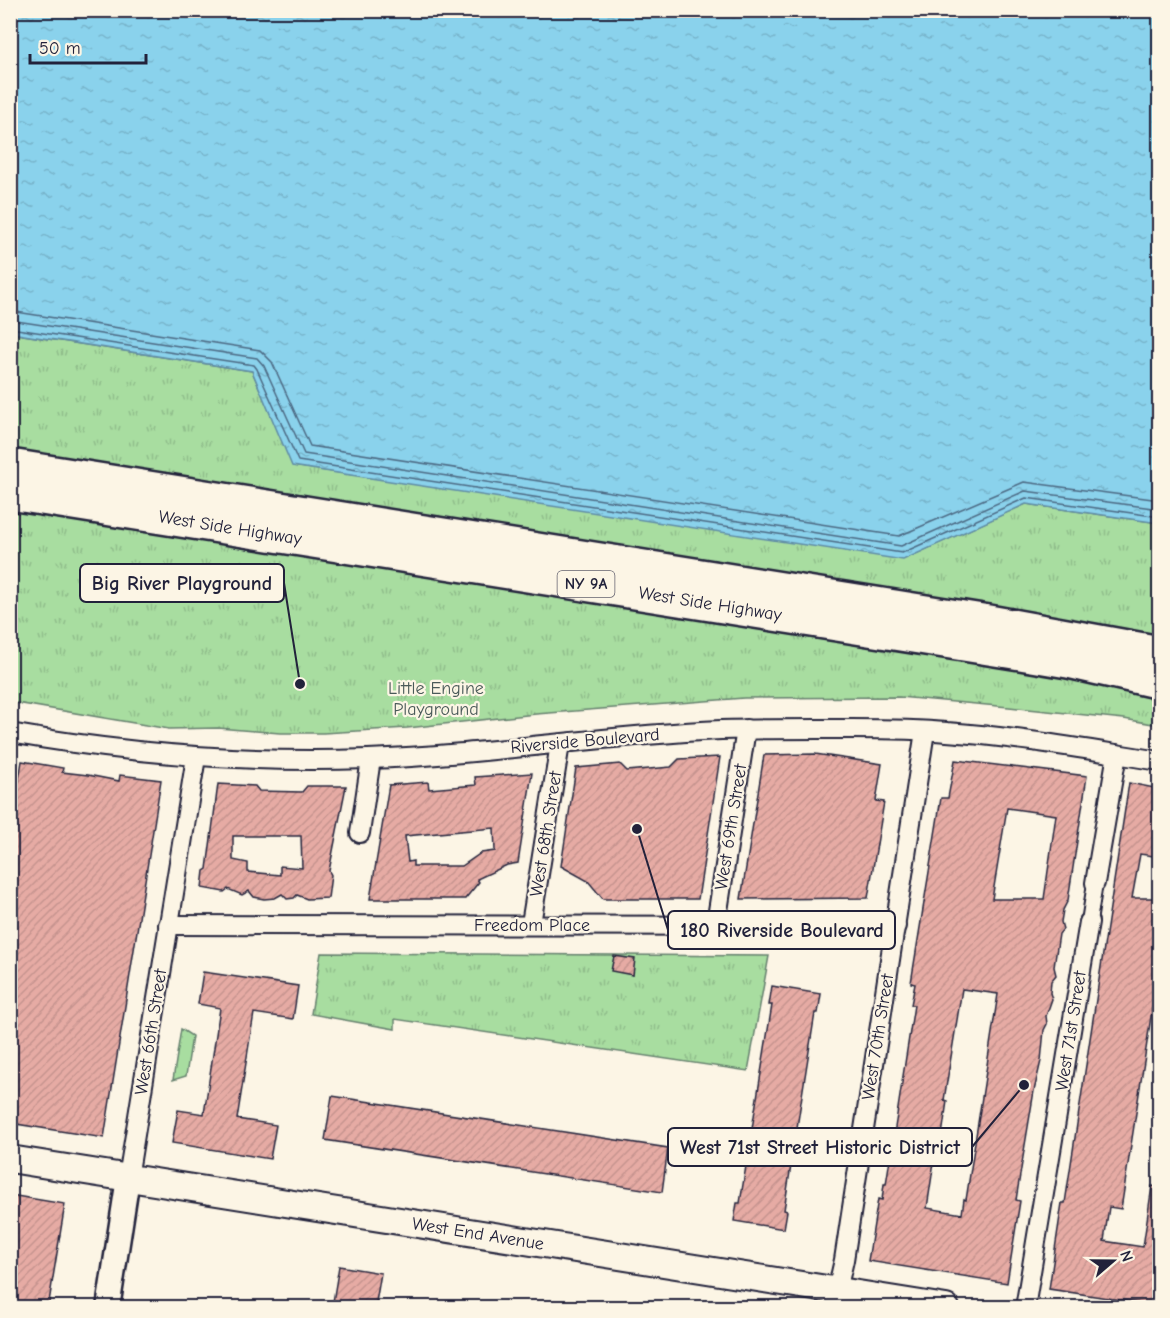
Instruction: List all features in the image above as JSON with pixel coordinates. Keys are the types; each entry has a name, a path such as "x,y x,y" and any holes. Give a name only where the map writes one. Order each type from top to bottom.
{"highway":[{"name":"West Side Highway","path":"10,466 977,620 1160,653"},
{"name":"West Side Highway","path":"10,493 1002,650 1160,682"}],"main road":[{"name":"West End Avenue","path":"10,1159 835,1299 946,1308"}],"street":[{"name":"Riverside Boulevard","path":"10,733 196,757 371,759 746,729 925,731 1044,742 1160,761"},
{"name":"West 69th Street","path":"716,924 746,729"},
{"name":"West 70th Street","path":"835,1299 844,1260 925,731"},
{"name":"West 68th Street","path":"531,924 560,744"},
{"name":"West 71st Street","path":"1025,1308 1117,754"},
{"name":"West 66th Street","path":"108,1308 196,757"},
{"path":"360,833 371,759"},
{"name":"Freedom Place","path":"168,925 896,926"}],"green space":[{"name":"Little Engine Playground","path":"10,333 252,371 293,466 909,557 1026,504 1159,523 1159,725 1124,719 899,697 744,698 536,714 407,728 280,733 218,728 169,729 11,702"},
{"path":"321,953 769,956 748,1071 395,1019 395,1029 311,1014"},
{"path":"181,1029 192,1036 186,1076 173,1080"}],"water":[{"path":"10,11 1159,11 1159,523 1026,504 903,560 292,466 252,371 11,333"}],"building":[{"path":"815,754 882,764 876,801 884,802 868,898 741,899 764,755"},
{"path":"720,757 698,899 603,899 588,881 561,866 576,768 620,764 627,771 671,767 679,759"},
{"path":"955,760 1087,776 1068,900 1061,922 1063,929 1059,934 1054,967 1056,975 1051,981 1052,999 1046,1016 1047,1024 1044,1030 1041,1061 1016,1200 1020,1201 1007,1283 868,1261 878,1199 882,1200 884,1184 886,1184 897,1115 914,1005 911,1005 915,984 911,983 941,798 948,798","holes":["1007,808 1056,815 1044,899 992,899","962,989 998,994 962,1214 927,1208 937,1142 941,1142 947,1101 944,1100"]},
{"path":"22,761 63,768 62,772 119,781 120,775 161,780 104,1138 10,1123 10,834"},
{"path":"532,773 518,863 507,865 477,879 479,882 465,899 370,899 389,785 428,782 429,789 476,785 475,777","holes":["494,828 495,851 481,853 462,866 413,866 413,861 408,862 405,836"]},
{"path":"1129,783 1160,789 1160,857 1140,854 1132,898 1160,898 1160,962 1156,987 1159,987 1156,1005 1153,1004 1121,1209 1109,1207 1104,1241 1143,1247 1152,1186 1160,1187 1160,1306 1049,1289 1062,1203 1065,1203"},
{"path":"218,784 255,786 259,791 302,792 307,786 346,786 329,871 331,875 328,898 307,899 297,895 287,899 282,894 275,898 264,899 254,897 249,891 242,895 228,889 224,892 202,888 204,871 207,869","holes":["233,836 301,836 302,868 280,866 280,875 248,872 248,863 233,860"]},
{"path":"614,956 635,959 633,975 611,971"},
{"path":"203,972 298,986 293,1019 254,1013 237,1119 276,1125 270,1159 172,1143 178,1110 204,1114 220,1008 198,1004"},
{"path":"772,986 821,994 818,1013 815,1013 784,1210 787,1211 784,1229 734,1221 737,1203 740,1203 772,1005 769,1005"},
{"path":"332,1096 668,1148 662,1192 325,1140"},
{"path":"10,1195 65,1204 48,1308 10,1308"},
{"path":"339,1266 381,1273 375,1308 332,1308"}],"place":[{"name":"Big River Playground","path":"300,684"},
{"name":"180 Riverside Boulevard","path":"637,829"},
{"name":"West 71st Street Historic District","path":"1024,1085"}]}
